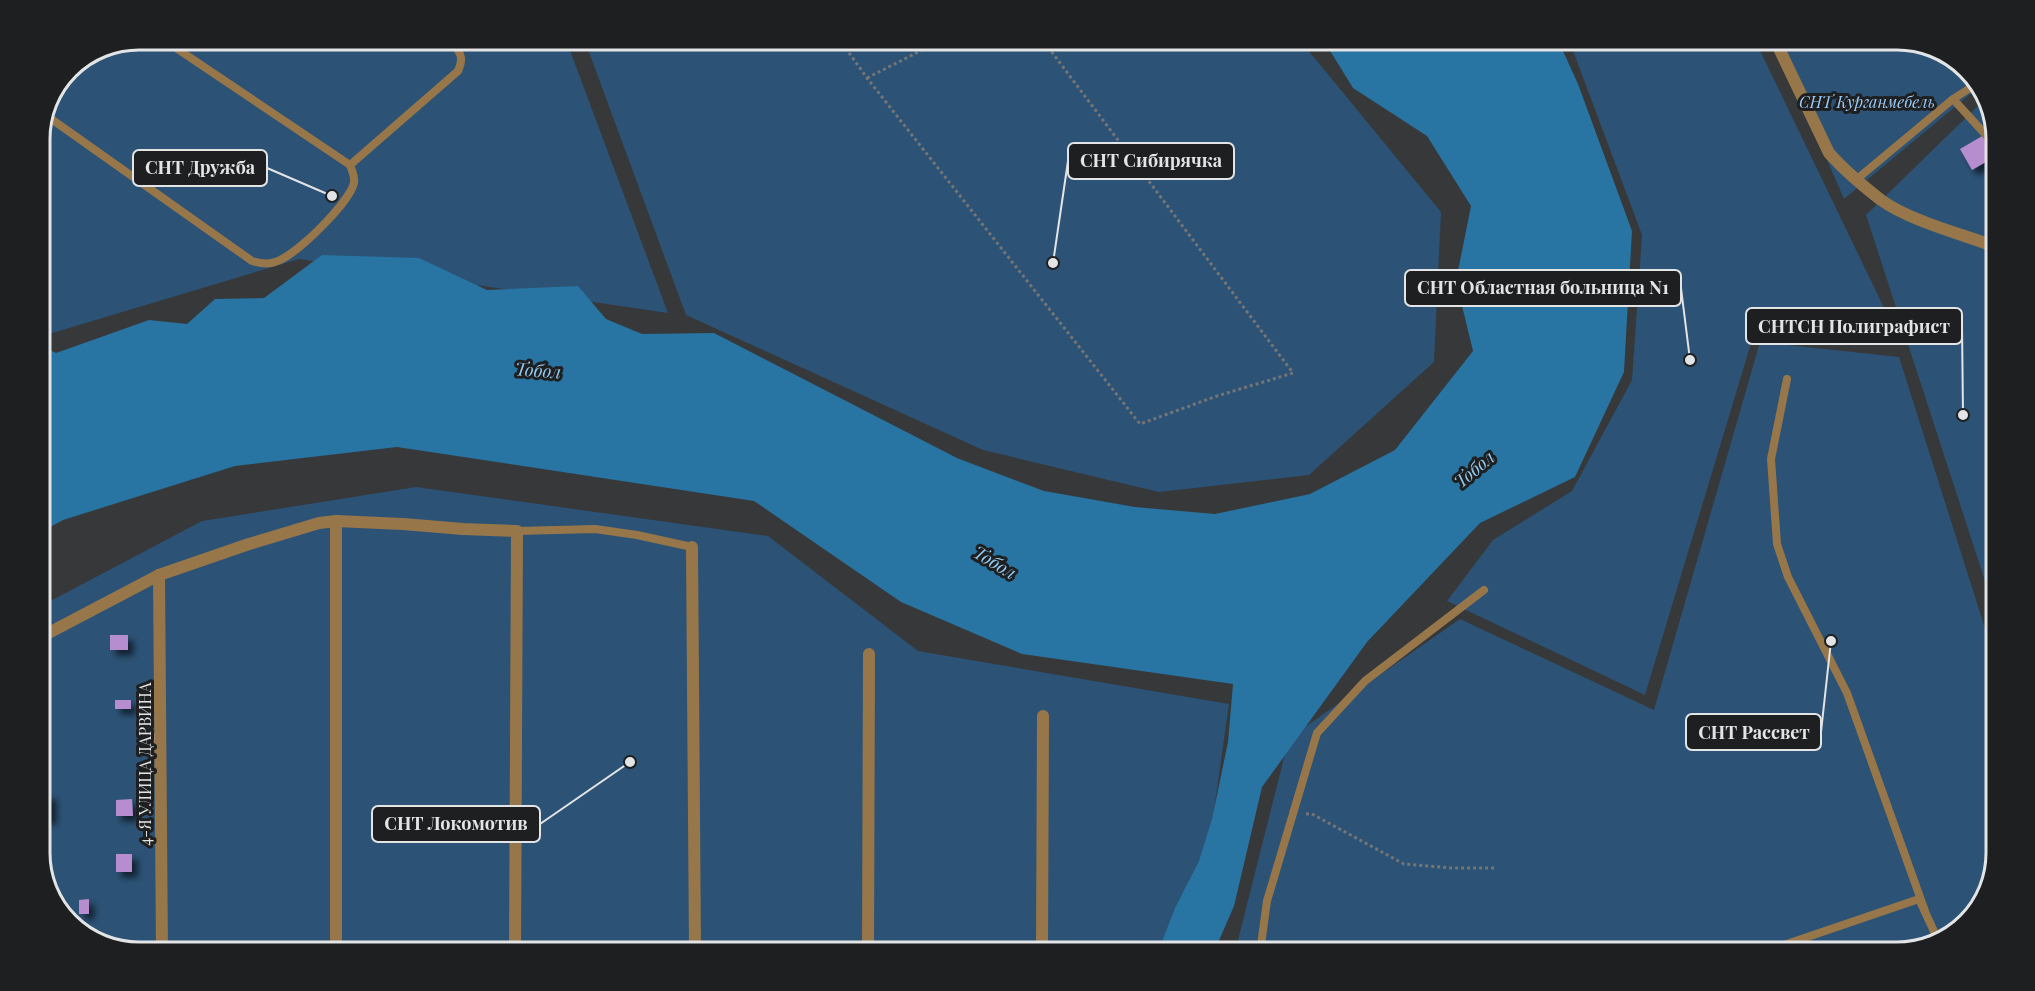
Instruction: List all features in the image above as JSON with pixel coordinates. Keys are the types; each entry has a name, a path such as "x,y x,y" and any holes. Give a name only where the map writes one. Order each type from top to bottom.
{"street":[{"path":"1780,50 1829,153 1841,166 1882,201 1914,217 1985,243"},
{"path":"336,521 336,942"},
{"path":"50,632 159,575 319,523 336,521 517,531 515,942"},
{"path":"692,547 695,942"},
{"name":"4-Я УЛИЦА ДАРВИНА","path":"159,575 162,942"},
{"path":"868,942 869,654"},
{"path":"1042,942 1043,716"}],"lane":[{"path":"52,120 252,261 276,262 319,230 344,201 354,184 350,165 179,50"},
{"path":"350,165 458,71 462,61 458,50"},
{"path":"1857,179 1953,99 1970,88"},
{"path":"1953,99 1985,134"},
{"path":"1787,379 1771,459 1777,544 1788,577 1847,693 1925,911"},
{"path":"517,531 595,529 692,547"},
{"path":"1261,942 1267,900 1317,733 1365,681 1484,590"},
{"path":"1792,942 1919,898 1935,933"}],"path":[{"path":"847,50 1140,424 1216,396 1293,373 1050,50"},
{"path":"867,78 922,50"},
{"path":"1292,813 1312,814 1404,864 1451,868 1497,868"}],"green space":[{"path":"570,50 668,313 299,259 50,334 50,133 59,99 68,84 94,61 121,51"},
{"path":"588,50 1308,50 1441,212 1434,362 1309,475 1159,492 983,450 686,315"},
{"path":"1573,50 1760,50 1900,341 1755,330 1645,695 1447,601 1493,540 1572,491 1632,380 1642,235"},
{"name":"СНТ Курганмебель","path":"1779,50 1914,51 1936,59 1955,72 1972,93 1844,199"},
{"path":"1979,105 1985,133 1986,583 1866,215"},
{"path":"1760,342 1899,357 1986,630 1985,864 1976,892 1967,907 1951,923 1930,935 1896,942 1238,942 1289,738 1460,619 1654,710"},
{"path":"416,487 768,536 918,651 1229,704 1195,942 139,942 110,937 89,926 72,911 59,892 51,870 50,601 202,521"}],"water":[{"name":"Тобол","path":"1330,50 1563,50 1578,84 1632,231 1624,372 1575,477 1480,523 1367,642 1262,787 1234,906 1218,942 1162,942 1175,908 1199,861 1212,819 1228,742 1233,684 1022,654 901,602 754,501 397,447 235,466 63,520 50,527 50,350 56,353 149,320 187,324 215,299 264,298 322,255 419,258 487,290 578,286 606,319 642,334 714,333 957,458 1044,491 1135,507 1215,514 1310,494 1395,450 1473,351 1456,281 1471,206 1427,136 1353,88"}],"building":[{"path":"1984,135 1985,162 1972,170 1960,149"},
{"path":"110,635 128,635 128,650 110,650"},
{"path":"115,700 131,700 131,709 115,709"},
{"path":"140,733 156,733 157,743 140,744"},
{"path":"50,794 51,794 50,819"},
{"path":"132,799 133,816 116,816 116,800"},
{"path":"116,854 132,854 132,872 116,872"},
{"path":"89,899 89,914 79,914 79,900"}],"place":[{"name":"СНТ Дружба","path":"332,196"},
{"name":"СНТ Сибирячка","path":"1053,263"},
{"name":"СНТ Областная больница N1","path":"1690,360"},
{"name":"СНТСН Полиграфист","path":"1963,415"},
{"name":"СНТ Рассвет","path":"1831,641"},
{"name":"СНТ Локомотив","path":"630,762"}]}
